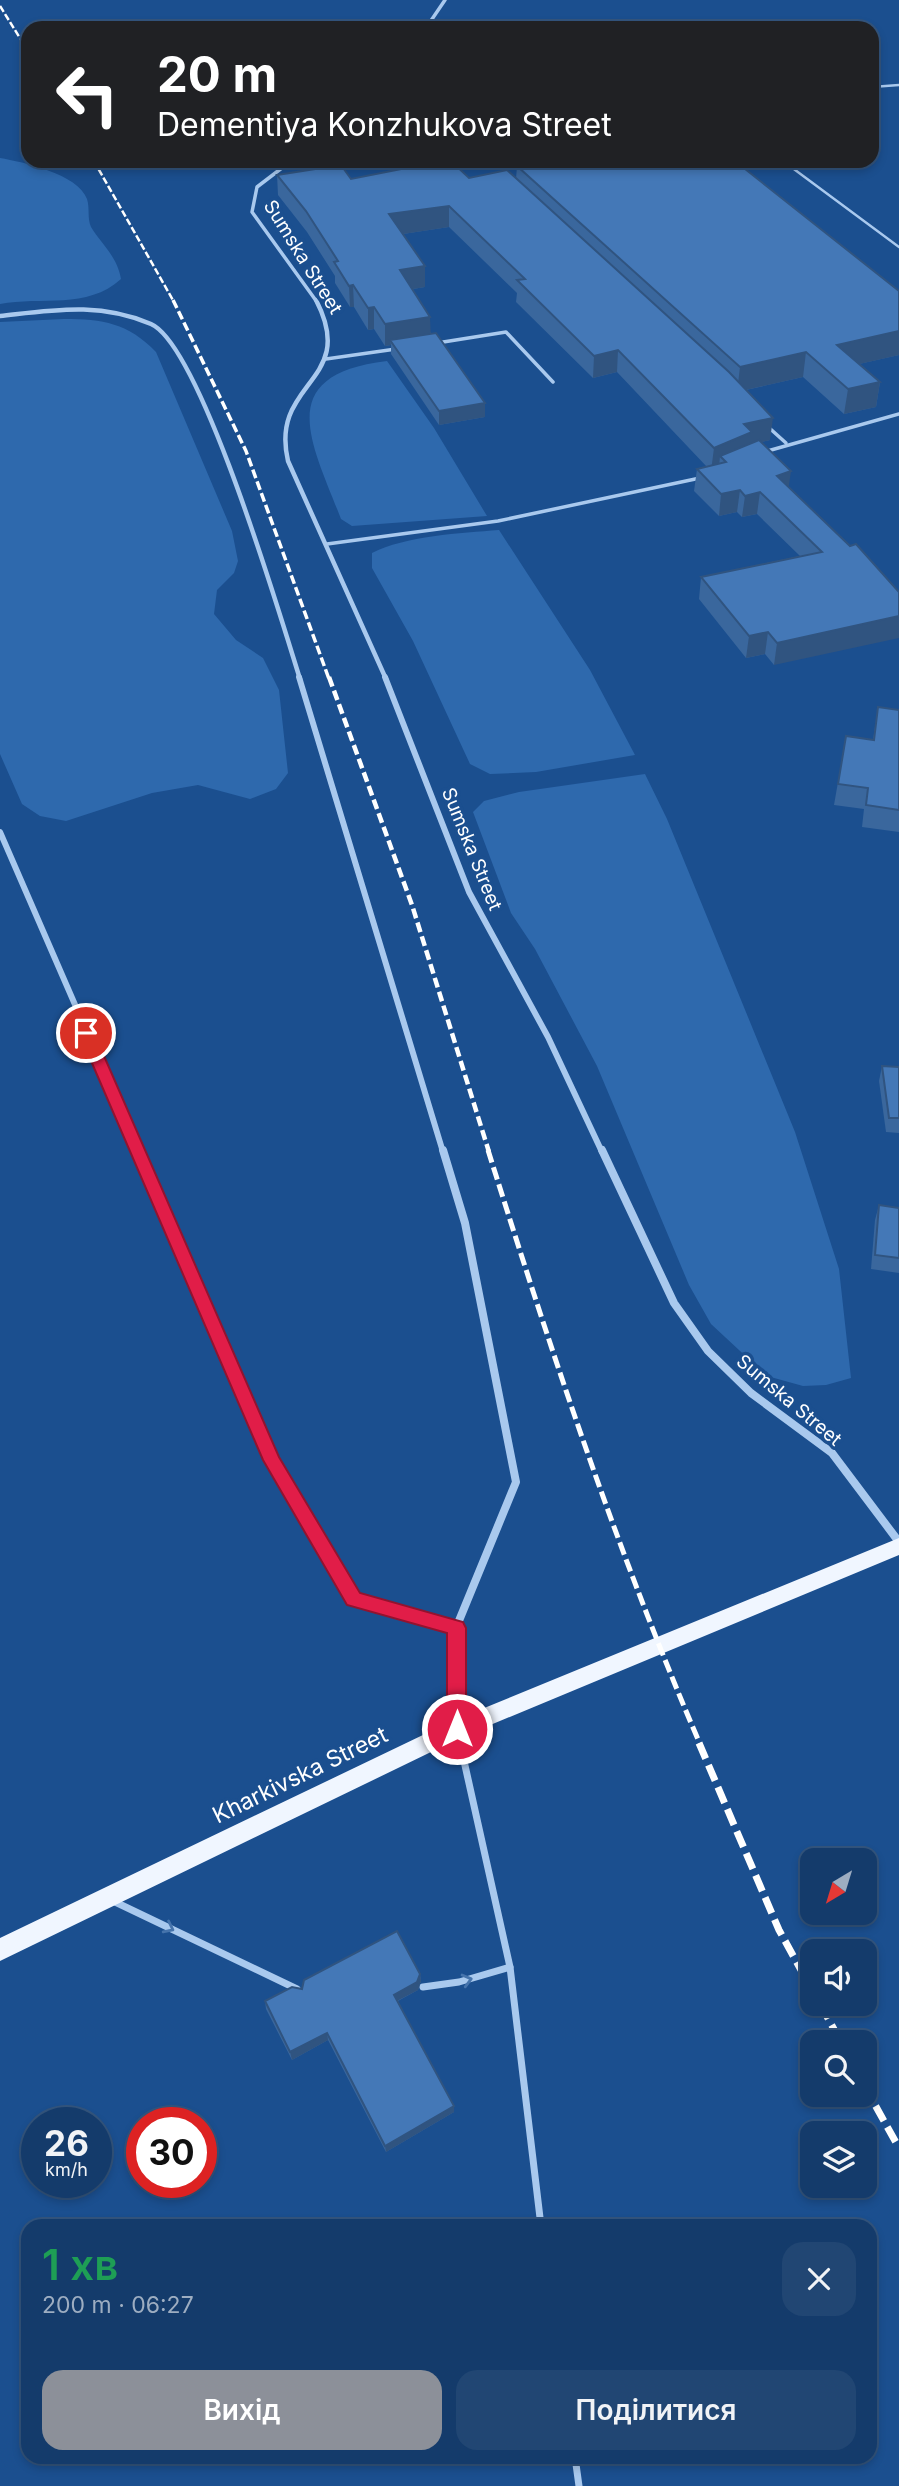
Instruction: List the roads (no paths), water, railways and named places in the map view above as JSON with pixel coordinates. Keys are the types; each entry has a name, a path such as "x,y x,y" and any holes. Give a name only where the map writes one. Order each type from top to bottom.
{"main road":[{"name":"Kharkivska Street","path":"0,1950 457,1729 899,1544"}],"street":[{"path":"431,21 445,0"},
{"name":"Sumska Street","path":"281,168 256,186 250,201 252,212 320,308 331,337 326,359 300,392 284,425 288,461 386,678 469,892 548,1037 674,1303 708,1351 751,1393 832,1453 899,1544"},
{"path":"0,316 87,307 154,325 177,351 206,409 278,608 465,1223 516,1482 456,1628 457,1729"},
{"path":"0,832 272,1460 354,1599 456,1628"}],"lane":[{"path":"879,86 899,85"},
{"path":"792,168 899,247"},
{"path":"437,343 506,332 553,382"},
{"path":"326,359 409,347"},
{"path":"760,454 786,443 899,414"},
{"path":"766,424 786,443"},
{"path":"327,544 498,521 707,476"},
{"path":"457,1729 510,1967 540,2219"},
{"path":"107,1898 300,1991"},
{"path":"424,1987 459,1982 510,1967"},
{"path":"576,2464 579,2486"}],"railway":[{"path":"0,6 21,40"},
{"path":"98,168 174,302"},
{"path":"174,302 246,451 329,679"},
{"path":"329,677 412,905 489,1152"},
{"path":"488,1150 586,1450 641,1598 700,1744"},
{"path":"699,1743 779,1930 800,1968"},
{"path":"827,2016 834,2030"},
{"path":"876,2107 899,2148"}]}
